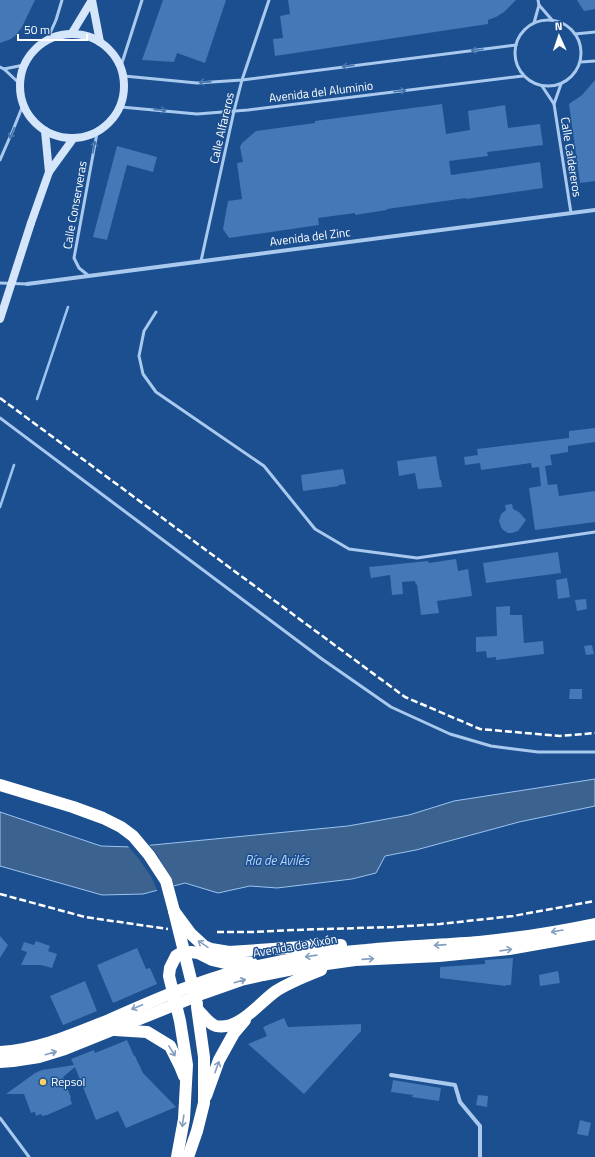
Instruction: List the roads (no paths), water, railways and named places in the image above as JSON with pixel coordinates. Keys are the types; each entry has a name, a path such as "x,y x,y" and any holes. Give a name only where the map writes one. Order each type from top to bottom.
{"highway":[{"path":"0,785 73,807 121,827 133,836 149,855 166,881 197,1007 204,1057 204,1103"},
{"path":"174,912 196,939 204,946 218,951 242,952 337,945 344,945 365,950"},
{"name":"Avenida de Xixón","path":"8,1055 68,1037 173,992 214,978 273,963 365,950 500,940 556,932 595,924"},
{"name":"Avenida de Xixón","path":"8,1055 39,1056 65,1049 176,1004 242,980 298,968 341,961 487,952 595,934"},
{"path":"177,1157 184,1119 187,1065 180,1021 169,976 170,968 176,956 181,953 191,952 198,953 212,960 225,963 273,963"},
{"path":"197,1007 210,1022 216,1026 236,1023 242,1020 265,999 290,982 341,961"},
{"path":"188,1157 197,1131 204,1103 220,1060 234,1033 250,1013"},
{"path":"112,1030 147,1032 170,1046 180,1066 186,1085"},
{"path":"0,1062 8,1055"}],"main road":[{"path":"72,33 92,0"},
{"path":"92,0 100,42"},
{"path":"72,33 86,35 100,42 113,52 121,66 124,76 125,92 121,107 111,122 97,133 86,137 73,139 61,138 45,131 31,120 23,105 19,90 20,75 26,61 35,49 47,40 59,35 72,33"},
{"path":"45,131 49,172"},
{"path":"0,319 49,172 73,139"}],"street":[{"name":"Avenida del Zinc","path":"27,284 595,210"},
{"path":"391,1075 454,1085 460,1102 480,1126 480,1157"}],"lane":[{"path":"47,40 56,20 62,0"},
{"path":"121,66 142,0"},
{"name":"Calle Alfareros","path":"201,261 234,111 242,80 268,0"},
{"path":"534,23 539,5 538,0"},
{"path":"539,5 552,20"},
{"path":"543,20 552,20 565,25 575,34 580,44 582,55 581,62 569,80 552,87 532,83 523,76 517,67 515,56 516,45 526,28 543,20"},
{"path":"575,34 595,32"},
{"name":"Avenida del Aluminio","path":"124,76 197,83 242,80 516,45"},
{"path":"581,62 595,61"},
{"path":"0,68 4,69 24,65"},
{"path":"4,69 20,84"},
{"name":"Avenida del Aluminio","path":"121,107 197,114 234,111 523,76"},
{"path":"554,104 561,84"},
{"path":"542,86 554,104"},
{"name":"Calle Caldereros","path":"554,104 571,213"},
{"path":"0,160 23,105"},
{"name":"Calle Conserveras","path":"89,276 79,268 74,258 97,133"},
{"path":"0,283 27,284"},
{"path":"156,312 144,331 139,356 143,374 156,392 264,466 315,529 349,549 417,558 595,532"},
{"path":"0,418 322,659 391,707 450,734 491,746 538,752 595,752"},
{"path":"0,1118 29,1157"}],"water":[{"name":"Ría de Avilés","path":"595,779 595,806 519,822 416,850 385,856 376,873 352,879 277,888 250,886 218,893 185,883 143,894 102,895 0,866 0,812 101,846 132,847 348,826 409,815 454,801"}],"waterway":[{"path":"37,399 68,307"},
{"path":"0,507 14,465"}],"railway":[{"path":"0,398 405,697 480,729 560,736 595,733"},
{"path":"0,894 85,917 168,929"},
{"path":"217,932 254,932 440,924 513,916 595,901"}],"place":[{"name":"Repsol","path":"43,1082"}]}
